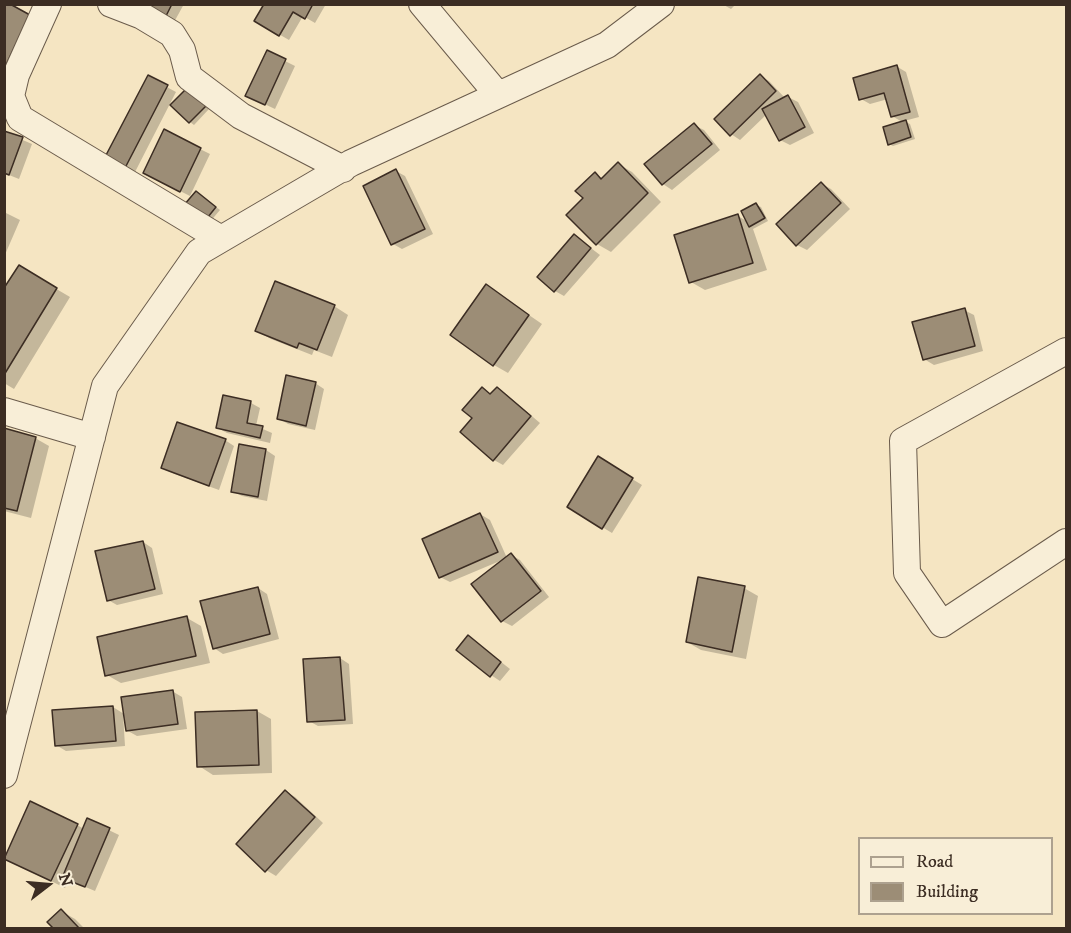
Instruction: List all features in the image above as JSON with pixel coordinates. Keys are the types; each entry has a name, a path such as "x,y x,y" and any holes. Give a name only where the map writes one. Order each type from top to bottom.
{"street":[{"path":"48,4 16,75 11,96 20,118 221,238"},
{"path":"111,4 142,16 172,34 182,50 189,76 241,116 343,168"},
{"path":"422,4 498,95"},
{"path":"4,775 105,386 198,252 343,168 607,45 661,4"},
{"path":"1066,351 903,441 907,573 942,624 1066,542"},
{"path":"4,411 92,437"}],"building":[{"path":"4,4 10,4 30,15 5,67"},
{"path":"137,4 172,4 164,20"},
{"path":"264,4 313,4 305,19 293,12 279,36 254,21"},
{"path":"267,50 286,59 265,105 245,96"},
{"path":"897,65 910,112 891,117 884,93 859,100 853,78"},
{"path":"760,74 776,91 730,136 714,119"},
{"path":"148,75 168,85 125,168 105,157"},
{"path":"187,88 206,106 189,123 170,105"},
{"path":"788,95 805,127 779,141 762,109"},
{"path":"906,120 911,137 888,145 883,127"},
{"path":"694,123 712,144 662,185 644,164"},
{"path":"164,129 201,148 180,192 143,173"},
{"path":"4,131 23,137 9,175 4,173"},
{"path":"618,162 648,193 596,245 566,215 583,198 575,191 595,172 601,179"},
{"path":"396,169 425,229 391,245 363,186"},
{"path":"821,182 841,203 796,246 776,224"},
{"path":"196,191 216,207 204,222 184,205"},
{"path":"756,203 765,218 749,227 741,211"},
{"path":"738,214 753,263 689,283 674,235"},
{"path":"574,234 591,248 554,292 537,277"},
{"path":"19,265 57,288 4,375 4,288"},
{"path":"275,281 335,305 317,350 299,343 297,348 255,331"},
{"path":"486,284 529,315 493,366 450,335"},
{"path":"965,308 975,346 923,360 912,322"},
{"path":"286,375 316,382 306,426 277,419"},
{"path":"482,387 490,394 497,387 531,416 493,461 460,432 472,418 462,410"},
{"path":"223,395 251,401 247,423 263,426 260,438 216,428"},
{"path":"177,422 226,439 209,486 161,468"},
{"path":"4,428 36,437 17,511 4,508"},
{"path":"239,444 266,449 258,497 231,492"},
{"path":"598,456 633,478 602,529 567,507"},
{"path":"480,513 498,552 439,578 422,539"},
{"path":"143,541 155,589 107,601 95,551"},
{"path":"511,553 541,591 501,622 471,584"},
{"path":"698,577 745,586 732,652 686,642"},
{"path":"258,587 270,634 213,649 200,601"},
{"path":"187,616 196,656 105,676 97,637"},
{"path":"468,635 501,662 490,677 456,650"},
{"path":"340,657 345,720 307,722 303,659"},
{"path":"173,690 178,724 126,731 121,697"},
{"path":"113,706 116,741 55,746 52,710"},
{"path":"257,710 259,765 197,767 195,712"},
{"path":"285,790 315,817 265,872 236,844"},
{"path":"30,801 78,824 51,881 4,859"},
{"path":"87,818 110,828 85,887 62,878"},
{"path":"61,909 79,928 53,928 47,922"}]}
